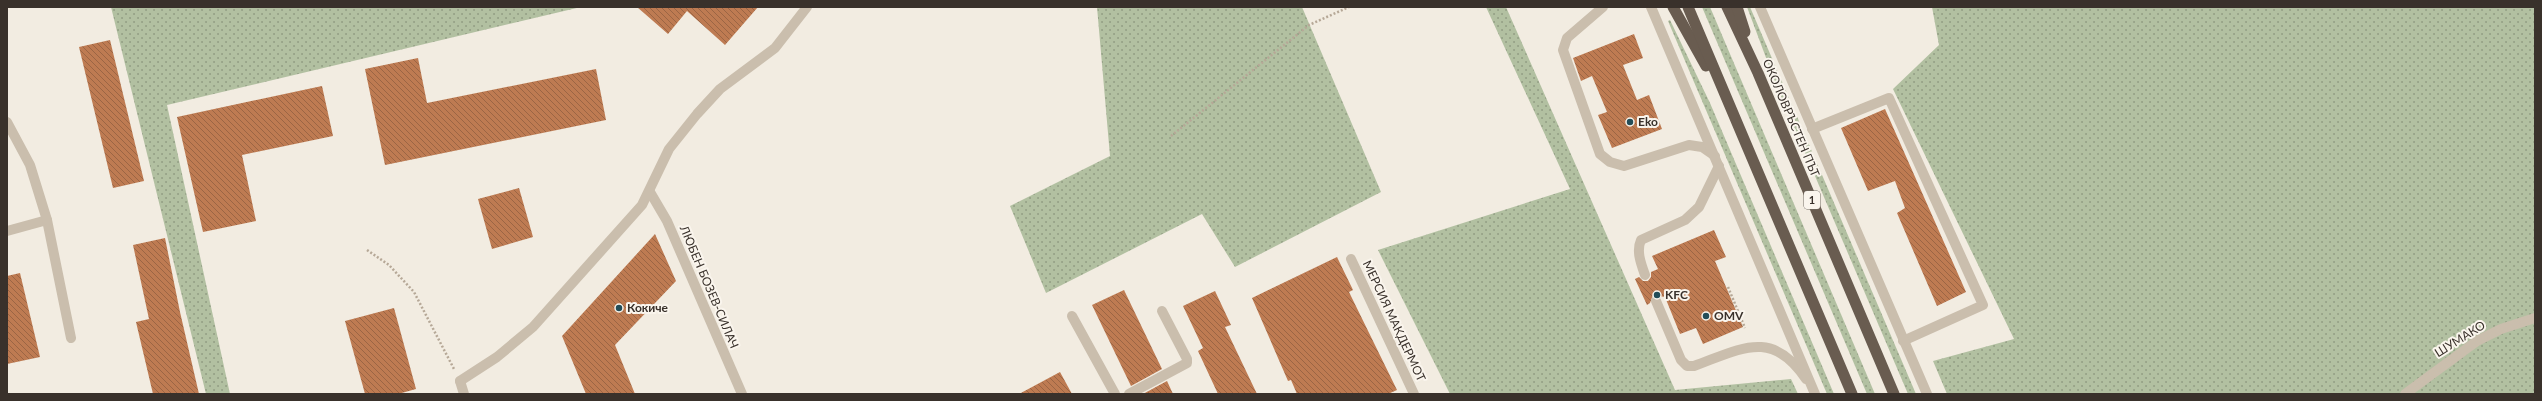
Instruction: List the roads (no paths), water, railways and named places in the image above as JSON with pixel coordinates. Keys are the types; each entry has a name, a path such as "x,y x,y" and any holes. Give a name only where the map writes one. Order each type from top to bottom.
{"highway":[{"path":"1673,7 1731,109"},
{"path":"1688,7 1852,394"},
{"name":"ОКОЛОВРЪСТЕН ПЪТ","path":"1727,7 1758,73 1894,394"},
{"path":"1738,7 1758,73"}],"street":[{"path":"464,394 460,381 497,357 533,327 622,225 634,214 650,192 659,167 669,149 697,114 720,89 775,48 807,7"},
{"path":"1603,7 1567,38 1563,50 1600,154 1610,162 1624,166 1689,145 1702,147 1715,156"},
{"path":"1651,7 1815,393"},
{"path":"1760,7 1926,394"},
{"path":"1812,129 1889,98 1983,305 1903,340"},
{"path":"7,122 30,165 47,220 71,338"},
{"path":"1645,275 1640,263 1639,245 1641,240 1685,220 1700,207 1719,166"},
{"name":"ЛЮБЕН БОЗЕВ-СИЛАЧ","path":"650,192 667,221 742,394"},
{"path":"7,231 47,220"},
{"name":"МЕРСИЯ МАКДЕРМОТ","path":"1351,259 1414,394"},
{"path":"1656,301 1681,360 1687,366 1694,366 1747,347 1761,346 1787,357 1800,370 1815,393"},
{"path":"1129,394 1187,363 1162,311"},
{"path":"1072,316 1115,394"},
{"name":"ШУМАКО","path":"2405,394 2477,340 2501,329 2535,318"}],"place":[{"name":"Eko","path":"1630,122"},
{"name":"KFC","path":"1657,295"},
{"name":"Кокиче","path":"619,308"},
{"name":"OMV","path":"1706,316"}]}
